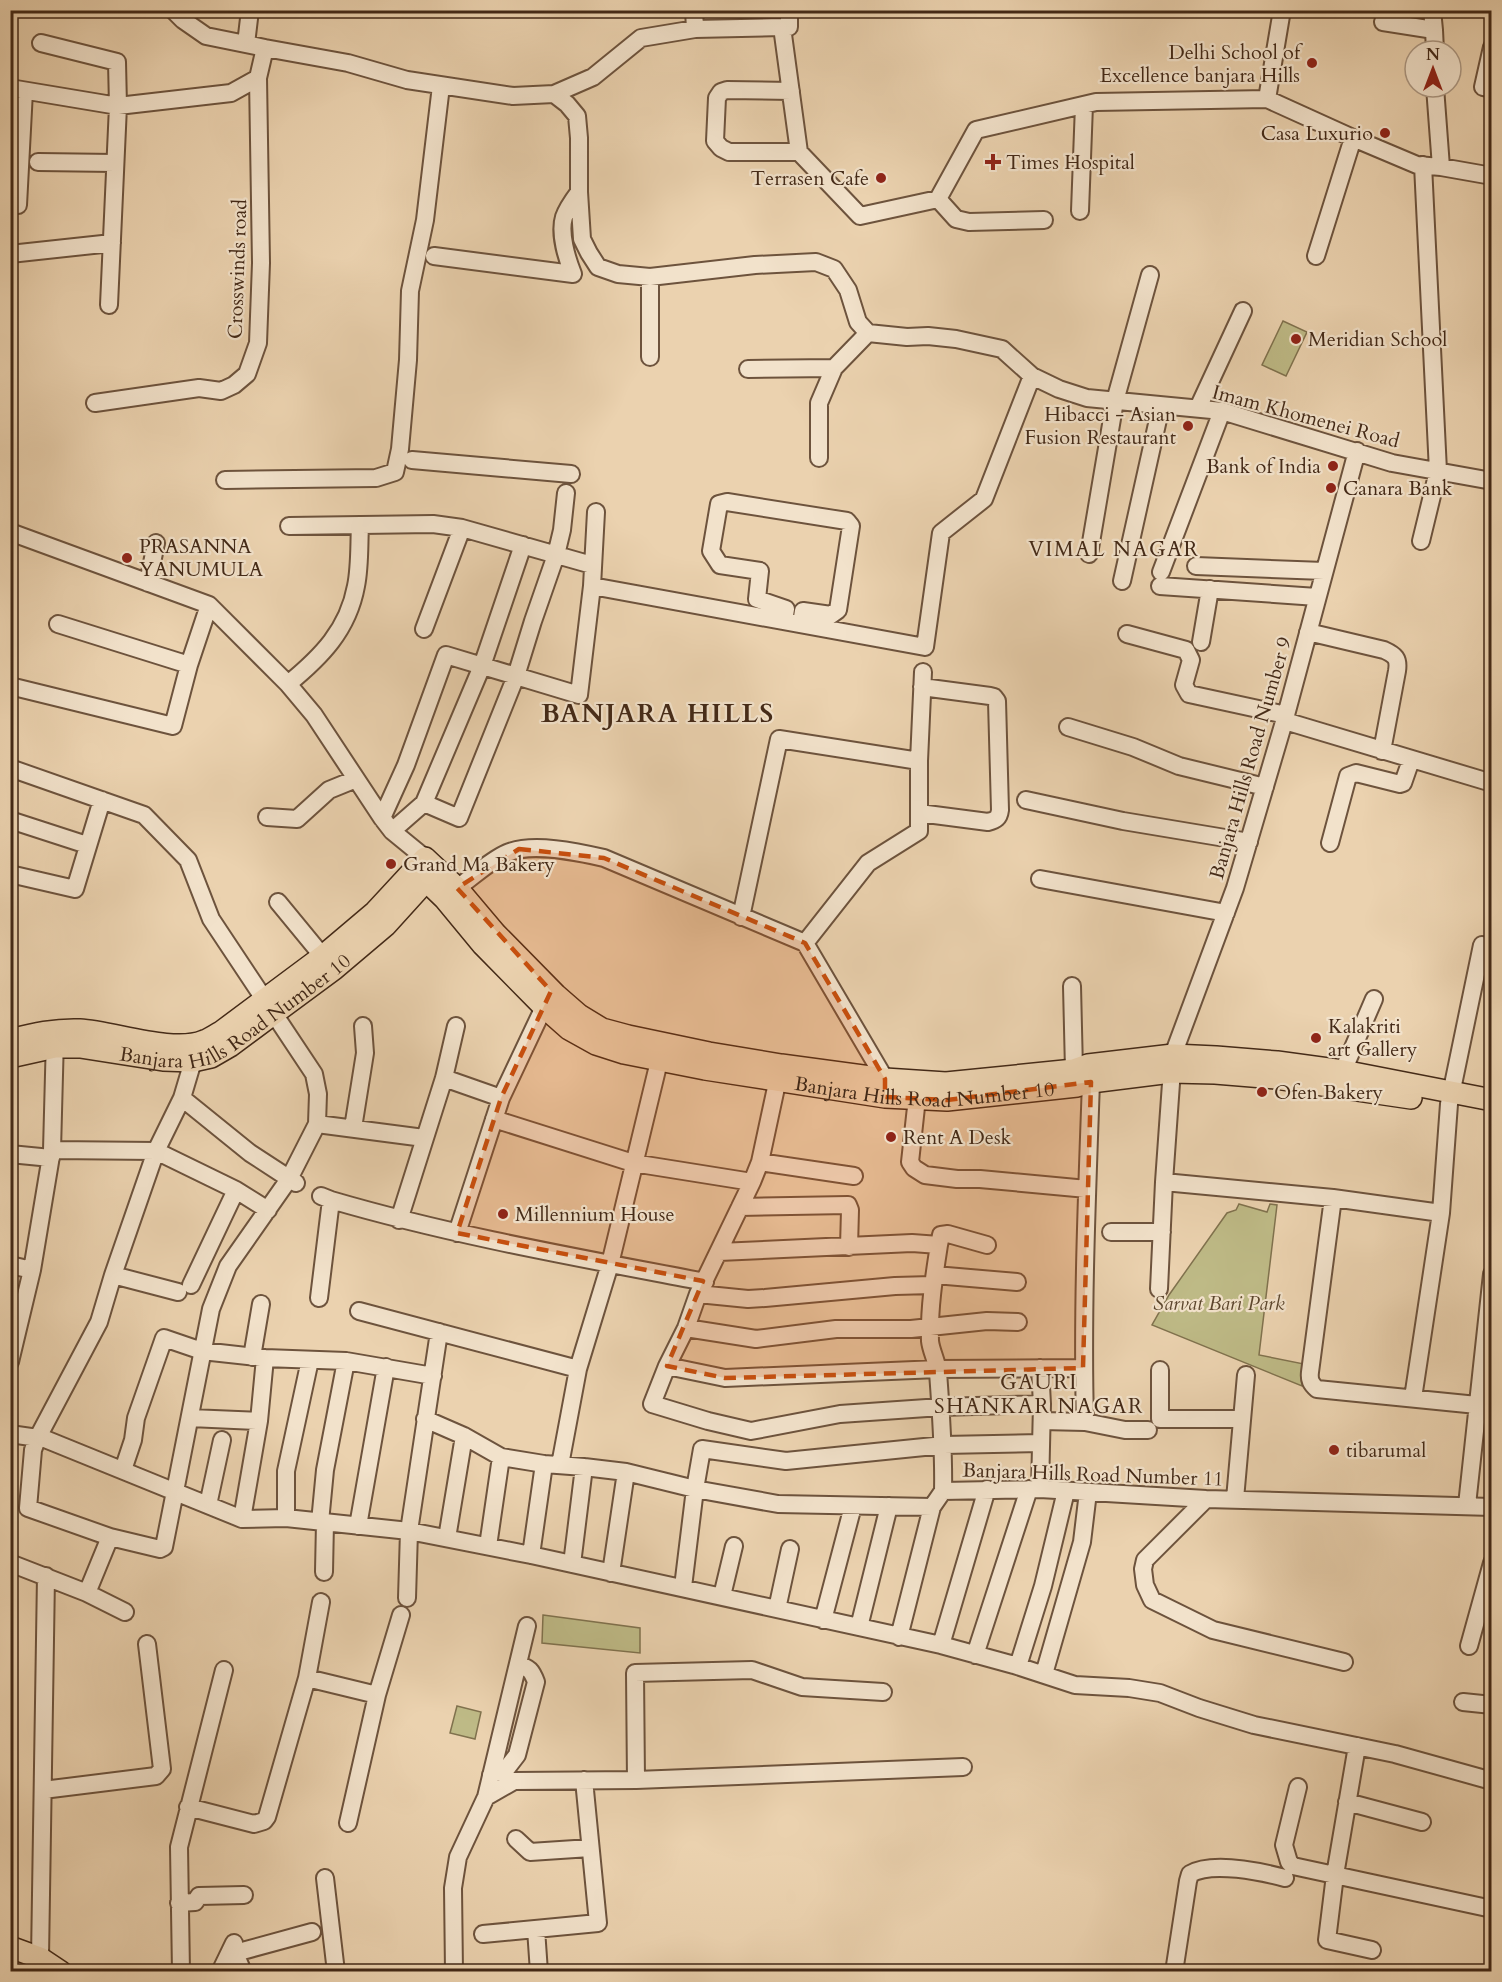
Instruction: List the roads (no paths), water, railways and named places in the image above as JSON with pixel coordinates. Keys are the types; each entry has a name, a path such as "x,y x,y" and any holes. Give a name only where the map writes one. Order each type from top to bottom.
{"main road":[{"name":"Banjara Hills Road Number 10","path":"426,870 457,888 495,933 579,1015 602,1029 628,1036 661,1051"},
{"name":"Banjara Hills Road Number 10","path":"10,1040 55,1038 80,1047 163,1060 193,1061 211,1057 270,1006 328,963 375,912 426,870"},
{"name":"Banjara Hills Road Number 10","path":"426,870 444,899 483,945 544,1007 569,1029 596,1044 624,1053 661,1051 709,1053 780,1073 885,1088 917,1098 947,1100 1077,1086 1172,1064 1215,1073 1450,1098 1491,1100"},
{"name":"Banjara Hills Road Number 10","path":"10,1057 81,1030 165,1044 191,1044 204,1041 270,1006"},
{"name":"Banjara Hills Road Number 10","path":"885,1088 1074,1070 1088,1065 1277,1062 1343,1071 1491,1110"},
{"path":"10,1947 40,1965"},
{"path":"10,1958 60,1971"}],"street":[{"path":"173,10 206,36 348,63 407,80 513,96 554,94 593,77 641,38 695,29 782,27 800,152 860,216 938,199 976,130 1096,102 1267,99 1417,165 1491,176"},
{"path":"246,44 250,10"},
{"path":"694,10 695,29"},
{"path":"1267,99 1282,10"},
{"path":"1432,10 1434,39"},
{"path":"1383,22 1434,30"},
{"path":"41,43 117,62 118,106 110,304"},
{"path":"1491,47 1483,87 1491,89"},
{"name":"Crosswinds road","path":"95,403 199,388 220,391 234,385 247,374 258,343 260,309 258,78 265,48"},
{"path":"18,205 17,89 118,106 231,93 258,78"},
{"path":"225,480 376,478 395,472 400,449 408,360 410,291 425,220 441,86"},
{"path":"791,91 727,90 721,92 717,98 715,141 729,152 800,152"},
{"path":"554,94 577,116 582,239 598,267 618,274 650,277 755,265 816,262 834,269 848,290 858,322 868,333 834,368 819,404 819,459"},
{"path":"1436,99 1441,167"},
{"path":"1080,211 1084,105"},
{"path":"1316,256 1353,138"},
{"path":"38,162 115,163"},
{"path":"1421,541 1438,471 1423,165"},
{"path":"434,256 573,274 565,252 563,220 579,192"},
{"path":"938,199 956,219 969,222 1044,220"},
{"path":"10,254 112,243"},
{"path":"1089,554 1115,401 1150,275"},
{"path":"650,277 650,357"},
{"path":"1198,408 1243,311"},
{"name":"Imam Khomenei Road","path":"868,333 956,339 1002,349 1032,376 1059,389 1087,398 1222,411 1392,463 1491,481"},
{"path":"748,369 834,368"},
{"path":"592,586 925,647 941,533 984,499 1032,376"},
{"path":"1122,581 1161,406"},
{"path":"1222,411 1160,579 1210,589 1317,597"},
{"name":"Banjara Hills Road Number 9","path":"1160,1289 1172,1064 1249,842 1357,451"},
{"path":"412,460 571,474"},
{"path":"424,803 459,818 516,676 532,621 556,555 562,531 566,493"},
{"path":"727,502 847,521 851,526 838,609 831,615 803,611 793,622 786,609 757,599 760,571 720,565 711,551 720,504 727,502"},
{"path":"387,824 446,655 579,695 592,586 596,512"},
{"path":"289,526 433,524 462,528 592,565"},
{"path":"288,684 329,648 344,621 356,586 360,525"},
{"path":"424,629 462,528"},
{"path":"10,532 209,605 288,684 314,715 387,824 426,870"},
{"path":"148,583 156,543"},
{"path":"387,824 424,803 482,666 523,545"},
{"path":"1196,566 1324,571"},
{"path":"1201,642 1210,589"},
{"path":"10,686 173,726 189,665 209,605"},
{"path":"58,624 189,665"},
{"path":"1308,632 1384,650 1395,655 1398,661 1397,671 1382,751"},
{"path":"1126,634 1186,650 1191,660 1184,685 1189,694 1285,718 1382,751 1491,783"},
{"path":"805,943 868,863 919,831 919,813 919,762 923,680 994,697 998,707 999,816 996,820 988,822 919,813"},
{"path":"1068,727 1123,743 1179,766 1264,787"},
{"path":"741,917 779,739 919,762"},
{"path":"1330,843 1348,776 1356,773 1400,784 1403,783 1411,760"},
{"path":"10,768 144,815 188,860 211,919 314,1074 318,1094 317,1124 293,1182 268,1210 228,1266 211,1309 164,1547 153,1549 110,1537 28,1508 33,1450 37,1439 99,1322 156,1150 182,1098 193,1061"},
{"path":"267,818 297,819 329,790 356,779"},
{"path":"10,874 75,889 102,800"},
{"path":"1026,800 1123,821 1249,842"},
{"path":"10,820 87,845"},
{"path":"457,888 506,853 519,849 583,853 604,858 805,943 885,1088"},
{"path":"1040,879 1226,913"},
{"path":"278,902 328,963"},
{"path":"1413,1398 1441,1213 1450,1098 1482,945"},
{"path":"1072,986 1074,1070"},
{"path":"1343,1071 1374,999"},
{"path":"457,1233 501,1098 544,1007"},
{"path":"352,1128 365,1053 363,1026"},
{"path":"399,1220 444,1078 456,1026"},
{"path":"10,1362 14,1336 32,1270 51,1154 55,1038"},
{"path":"531,1555 578,1369 610,1264 661,1051"},
{"path":"780,1073 760,1162 652,1404 751,1431 840,1414 941,1407 1042,1412 1125,1430 1148,1430"},
{"path":"444,1078 501,1098"},
{"path":"1085,1422 1083,1368 1092,1082"},
{"path":"182,1098 250,1154 293,1182"},
{"path":"917,1098 910,1162 914,1168 925,1174 957,1179 1087,1189"},
{"path":"494,1119 633,1163 752,1182"},
{"path":"317,1124 424,1138"},
{"path":"10,1154 156,1150 236,1190 268,1210"},
{"path":"760,1162 854,1176"},
{"path":"1164,1182 1333,1198 1441,1213"},
{"path":"113,1275 184,1288 236,1190"},
{"path":"319,1298 326,1198 399,1220 610,1264 748,1299 895,1286 933,1280 1017,1282"},
{"path":"1333,1198 1310,1379 1312,1385 1317,1389 1477,1405"},
{"path":"740,1207 848,1205 850,1210 849,1247"},
{"path":"1111,1232 1162,1232"},
{"path":"943,1491 944,1445 938,1369 931,1344 930,1326 933,1280 939,1245 941,1235 948,1234 987,1245"},
{"path":"718,1252 912,1243 939,1245"},
{"path":"10,1266 32,1270"},
{"path":"1467,1505 1477,1405 1486,1372 1491,1274"},
{"path":"242,1519 260,1421 258,1357 261,1304"},
{"path":"358,1311 578,1369"},
{"path":"686,1328 756,1339 836,1329 910,1329 987,1321 1018,1322"},
{"path":"407,1598 409,1531 439,1332"},
{"path":"123,1470 133,1440 136,1418 164,1338 202,1351 258,1357 346,1361 433,1376"},
{"path":"286,1518 286,1471 310,1360"},
{"path":"324,1572 322,1522 325,1470 346,1361"},
{"path":"667,1366 725,1378 938,1369 1083,1368"},
{"path":"358,1526 386,1367"},
{"path":"975,1654 1035,1490 1041,1443 1040,1368"},
{"path":"1160,1370 1160,1419 1242,1419"},
{"path":"1235,1499 1246,1375"},
{"path":"190,1418 260,1421"},
{"path":"425,1419 464,1436 501,1457 626,1473 695,1490 778,1504 932,1507 899,1637"},
{"path":"10,1434 45,1439 242,1519 286,1518 409,1531 531,1555 941,1645 1075,1684 1160,1693 1254,1725 1395,1754 1491,1781"},
{"path":"447,1538 464,1436"},
{"path":"208,1505 222,1440"},
{"path":"683,1587 702,1449 786,1461 944,1445 1041,1443"},
{"path":"488,1546 501,1457"},
{"path":"572,1564 584,1467"},
{"path":"611,1573 626,1473"},
{"path":"941,1645 987,1489"},
{"name":"Banjara Hills Road Number 11","path":"932,1507 943,1491 987,1489 1206,1499 1491,1507"},
{"path":"1018,1666 1043,1586 1066,1491"},
{"path":"1044,1674 1083,1542 1089,1492"},
{"path":"1206,1499 1145,1560 1143,1569 1145,1586 1152,1600 1213,1630 1344,1662"},
{"path":"822,1620 853,1506"},
{"path":"859,1627 889,1506"},
{"path":"87,1593 110,1537"},
{"path":"723,1596 734,1546"},
{"path":"777,1609 790,1549"},
{"path":"10,1563 87,1593 125,1612"},
{"path":"1469,1646 1491,1563"},
{"path":"40,1965 46,1576"},
{"path":"188,1807 254,1824 264,1821 267,1817 307,1678 321,1602"},
{"path":"348,1822 377,1695 401,1615"},
{"path":"454,1971 453,1888 458,1857 486,1797 527,1626"},
{"path":"43,1790 156,1776 162,1769 147,1644"},
{"path":"181,1971 178,1902 179,1847 224,1670"},
{"path":"636,1780 635,1673 752,1670 802,1687 883,1692"},
{"path":"307,1678 377,1695"},
{"path":"1464,1702 1491,1705"},
{"path":"1357,1746 1335,1875 1327,1940 1372,1950"},
{"path":"486,1797 514,1781 636,1780 963,1767"},
{"path":"483,1934 598,1923 584,1780"},
{"path":"1298,1787 1284,1845 1289,1862 1293,1866 1455,1900 1491,1910"},
{"path":"1347,1802 1422,1822"},
{"path":"516,1839 531,1852 590,1848"},
{"path":"1174,1971 1190,1874 1202,1870 1249,1869 1285,1878"},
{"path":"325,1878 321,1929 336,1971"},
{"path":"178,1902 195,1902 199,1896 244,1895"},
{"path":"243,1971 235,1953 321,1929"},
{"path":"536,1929 539,1971"},
{"path":"220,1971 234,1943"}],"place":[{"name":"Delhi School of Excellence banjara Hills","path":"1312,63"},
{"name":"Casa Luxurio","path":"1385,133"},
{"name":"Times Hospital","path":"993,162"},
{"name":"Terrasen Cafe","path":"881,178"},
{"name":"Meridian School","path":"1296,339"},
{"name":"Hibacci - Asian Fusion Restaurant","path":"1188,426"},
{"name":"Bank of India","path":"1333,466"},
{"name":"Canara Bank","path":"1331,488"},
{"name":"PRASANNA YANUMULA","path":"127,558"},
{"name":"Grand Ma Bakery","path":"391,864"},
{"name":"Kalakriti art Gallery","path":"1316,1038"},
{"name":"Ofen Bakery","path":"1262,1092"},
{"name":"Rent A Desk","path":"891,1137"},
{"name":"Millennium House","path":"503,1214"},
{"name":"tibarumal","path":"1334,1450"}],"district":[{"name":"VIMAL NAGAR","path":"1114,549"},
{"name":"BANJARA HILLS","path":"658,713"},
{"name":"GAURI SHANKAR NAGAR","path":"1039,1394"}],"park label":[{"name":"Sarvat Bari Park","path":"1219,1303"}]}
